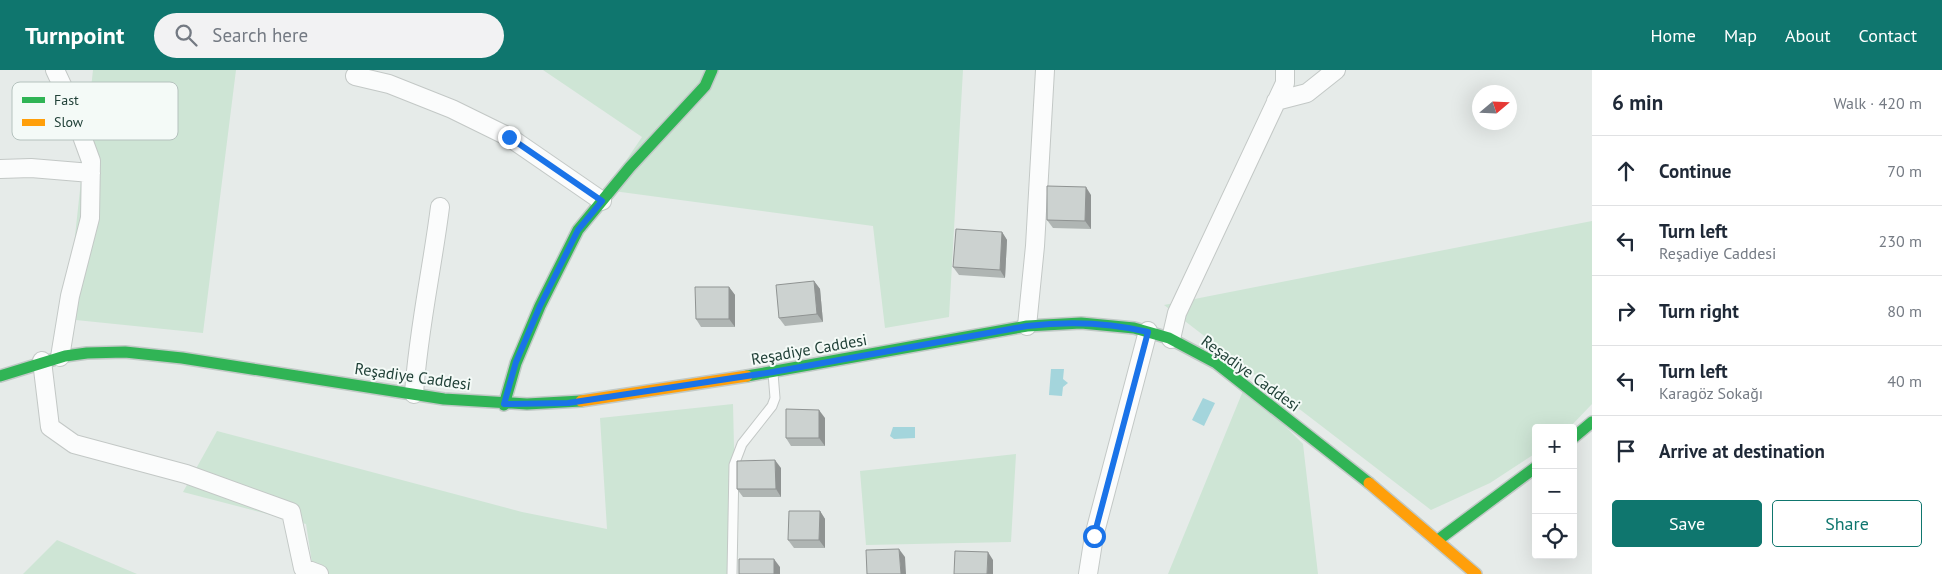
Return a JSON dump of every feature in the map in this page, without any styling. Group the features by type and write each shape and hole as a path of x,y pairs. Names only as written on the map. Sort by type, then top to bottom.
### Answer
{"street":[{"path":"55,70 61,82"},
{"path":"504,404 516,362 540,306 578,230 705,86 712,70"},
{"path":"1027,326 1035,246 1045,70"},
{"path":"1171,338 1176,313 1285,83 1285,70"},
{"path":"1276,101 1307,93 1336,70"},
{"path":"355,76 389,84 452,109 509,137 602,201"},
{"path":"60,357 70,296 90,218 91,161 83,140"},
{"path":"0,169 30,168 91,173"},
{"path":"414,394 416,361 432,277 440,207"},
{"name":"Reşadiye Caddesi","path":"0,376 60,357 87,353 143,352 414,394 504,404 568,403 773,372 1027,326 1062,322 1094,322 1171,338 1214,361 1438,540 1476,574"},
{"path":"1088,574 1094,536 1148,332"},
{"path":"42,362 50,427 74,444 186,474 291,512 303,568 320,574"},
{"path":"1577,435 1592,422"},
{"path":"1438,540 1533,469"}],"lane":[{"path":"732,574 734,465 744,439 772,406 775,398 773,372"}],"green space":[{"path":"93,70 236,70 203,333 66,319 85,140 178,140 178,82 92,82"},
{"path":"543,70 963,70 949,317 885,328 873,226 606,190 642,137"},
{"path":"1592,221 1592,404 1573,424 1532,424 1532,456 1490,483 1431,510 1164,305"},
{"path":"1245,386 1303,444 1318,574 1168,574"},
{"path":"733,404 737,574 326,574 313,569 306,524 183,492 217,431 522,512 607,529 600,418"},
{"path":"1016,454 1011,542 866,545 860,471"},
{"path":"57,540 137,574 23,574"}],"water":[{"path":"1051,369 1064,369 1063,379 1068,383 1063,387 1062,396 1049,395"},
{"path":"1203,398 1215,403 1204,426 1192,420"},
{"path":"893,427 915,427 915,438 894,439 890,436"}],"building":[{"path":"1047,186 1086,187 1085,221 1047,220"},
{"path":"956,229 1002,232 1000,270 953,267"},
{"path":"814,281 817,314 779,318 776,285"},
{"path":"695,287 729,287 729,319 696,319"},
{"path":"786,409 819,410 819,438 786,438"},
{"path":"775,460 776,489 737,489 737,461"},
{"path":"789,511 820,511 819,540 788,540"},
{"path":"899,549 901,574 867,574 866,550"},
{"path":"955,551 988,552 987,574 954,574"},
{"path":"739,559 774,559 774,574 739,574"}],"traffic: fast":[{"path":"504,405 516,363 540,306 578,230 630,167 705,86 712,70"},
{"path":"747,376 1027,326 1081,323 1134,328 1169,338 1216,363 1369,483"},
{"path":"0,376 65,356 87,353 125,352 182,358 444,399 527,404 581,401"},
{"path":"1577,435 1592,422"},
{"path":"1438,540 1533,469"}],"traffic: slow":[{"path":"581,401 747,376"},
{"path":"1369,483 1476,574"}],"route":[{"path":"509,137 602,201 578,230 540,306 516,362 504,404 568,403 773,372 1027,326 1062,322 1094,322 1128,327 1148,332 1094,536"}]}
